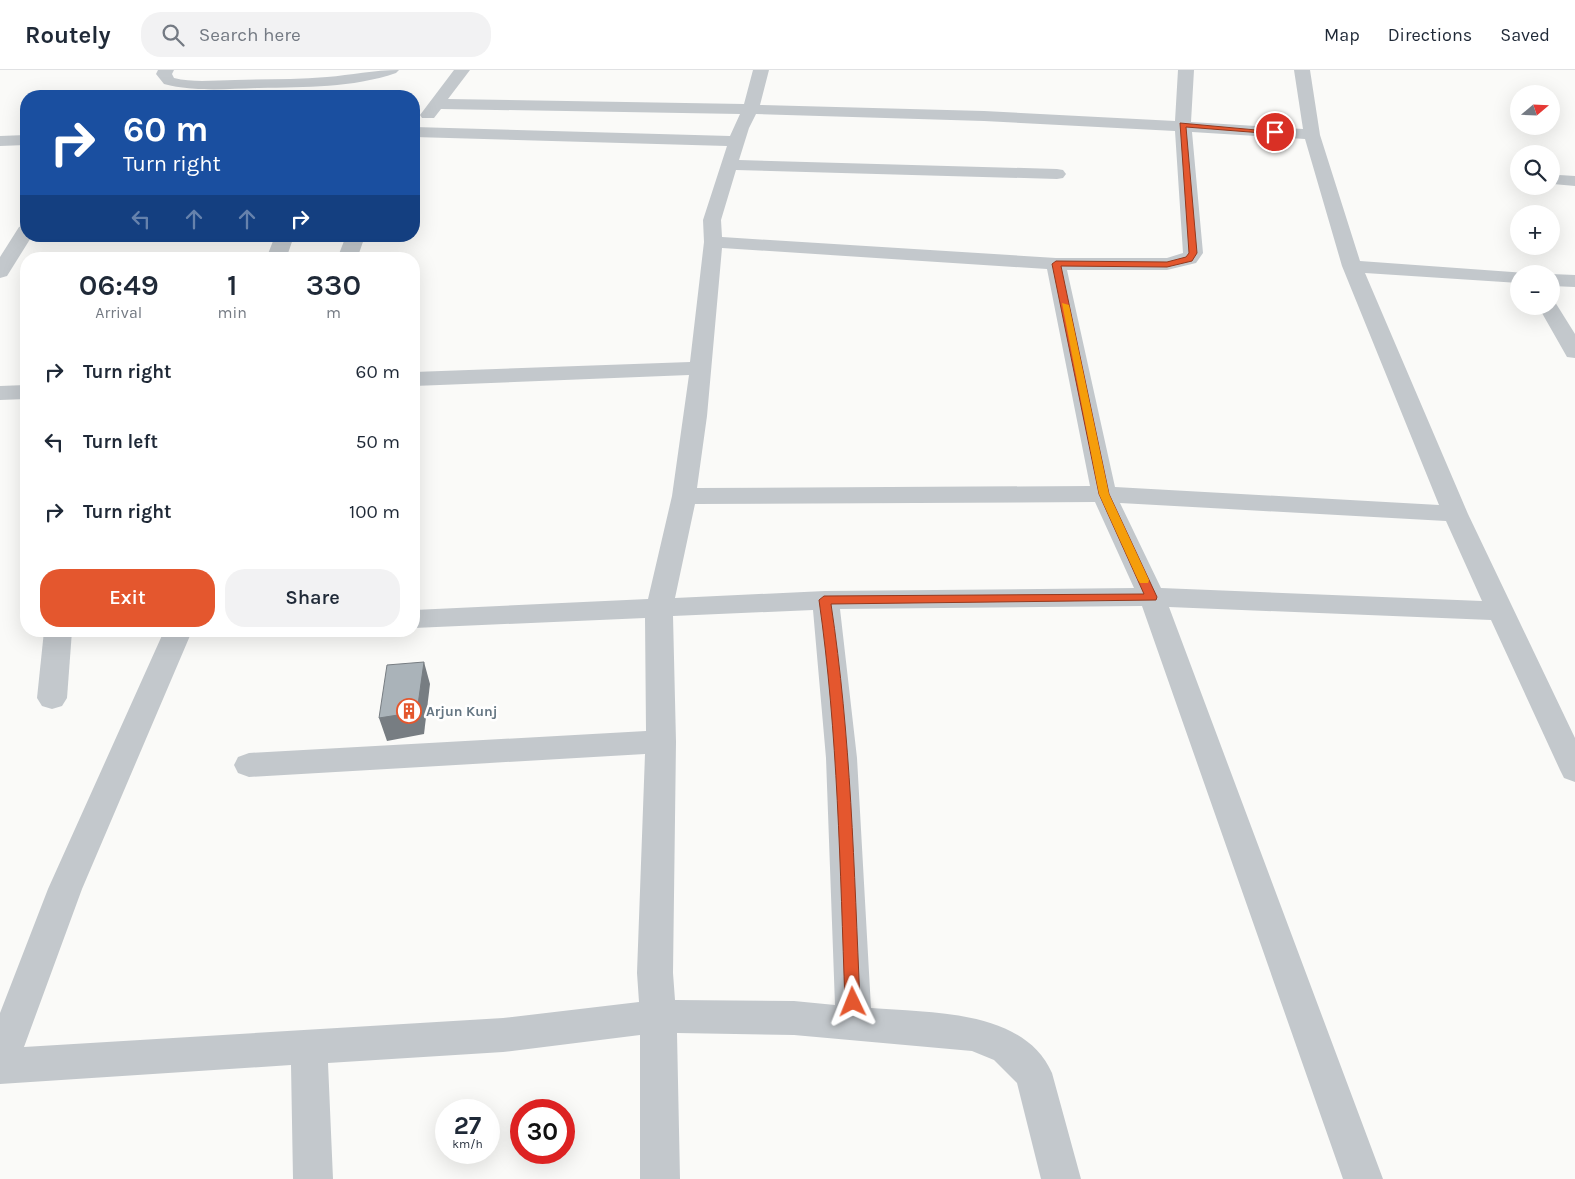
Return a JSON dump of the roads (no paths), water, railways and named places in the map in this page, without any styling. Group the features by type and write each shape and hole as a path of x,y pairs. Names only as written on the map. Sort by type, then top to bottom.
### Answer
{"street":[{"path":"166,70 164,74 169,81 181,84 208,85 325,82 367,78 391,70"},
{"path":"420,125 462,70"},
{"path":"660,1179 658,1016 655,973 661,742 659,609 684,496 696,416 699,368 713,242 712,220 733,153 751,109 762,70"},
{"path":"713,242 1056,264 1167,264 1189,259 1193,253 1183,125 1186,70"},
{"path":"1302,70 1312,135 1352,266 1454,514 1575,770"},
{"path":"436,104 751,109 1183,125 1312,135"},
{"path":"420,132 1056,174"},
{"path":"0,141 20,140"},
{"path":"0,272 20,240"},
{"path":"1056,264 1104,494 1152,597 1363,1179"},
{"path":"1352,266 1510,277"},
{"path":"1560,281 1575,282"},
{"path":"1553,315 1575,352"},
{"path":"420,379 699,368"},
{"path":"0,393 20,392"},
{"path":"684,496 1104,494 1454,514"},
{"path":"420,619 824,600 1152,597 1501,612"},
{"path":"824,600 834,660 843,772 854,1022"},
{"path":"52,698 57,637"},
{"path":"0,1061 65,889 175,637"},
{"path":"249,766 661,742"},
{"path":"0,1066 502,1035 658,1016 794,1018 973,1034 1007,1048 1033,1073 1061,1179"},
{"path":"309,1047 313,1179"}],"place":[{"name":"Arjun Kunj","path":"409,711"}]}
